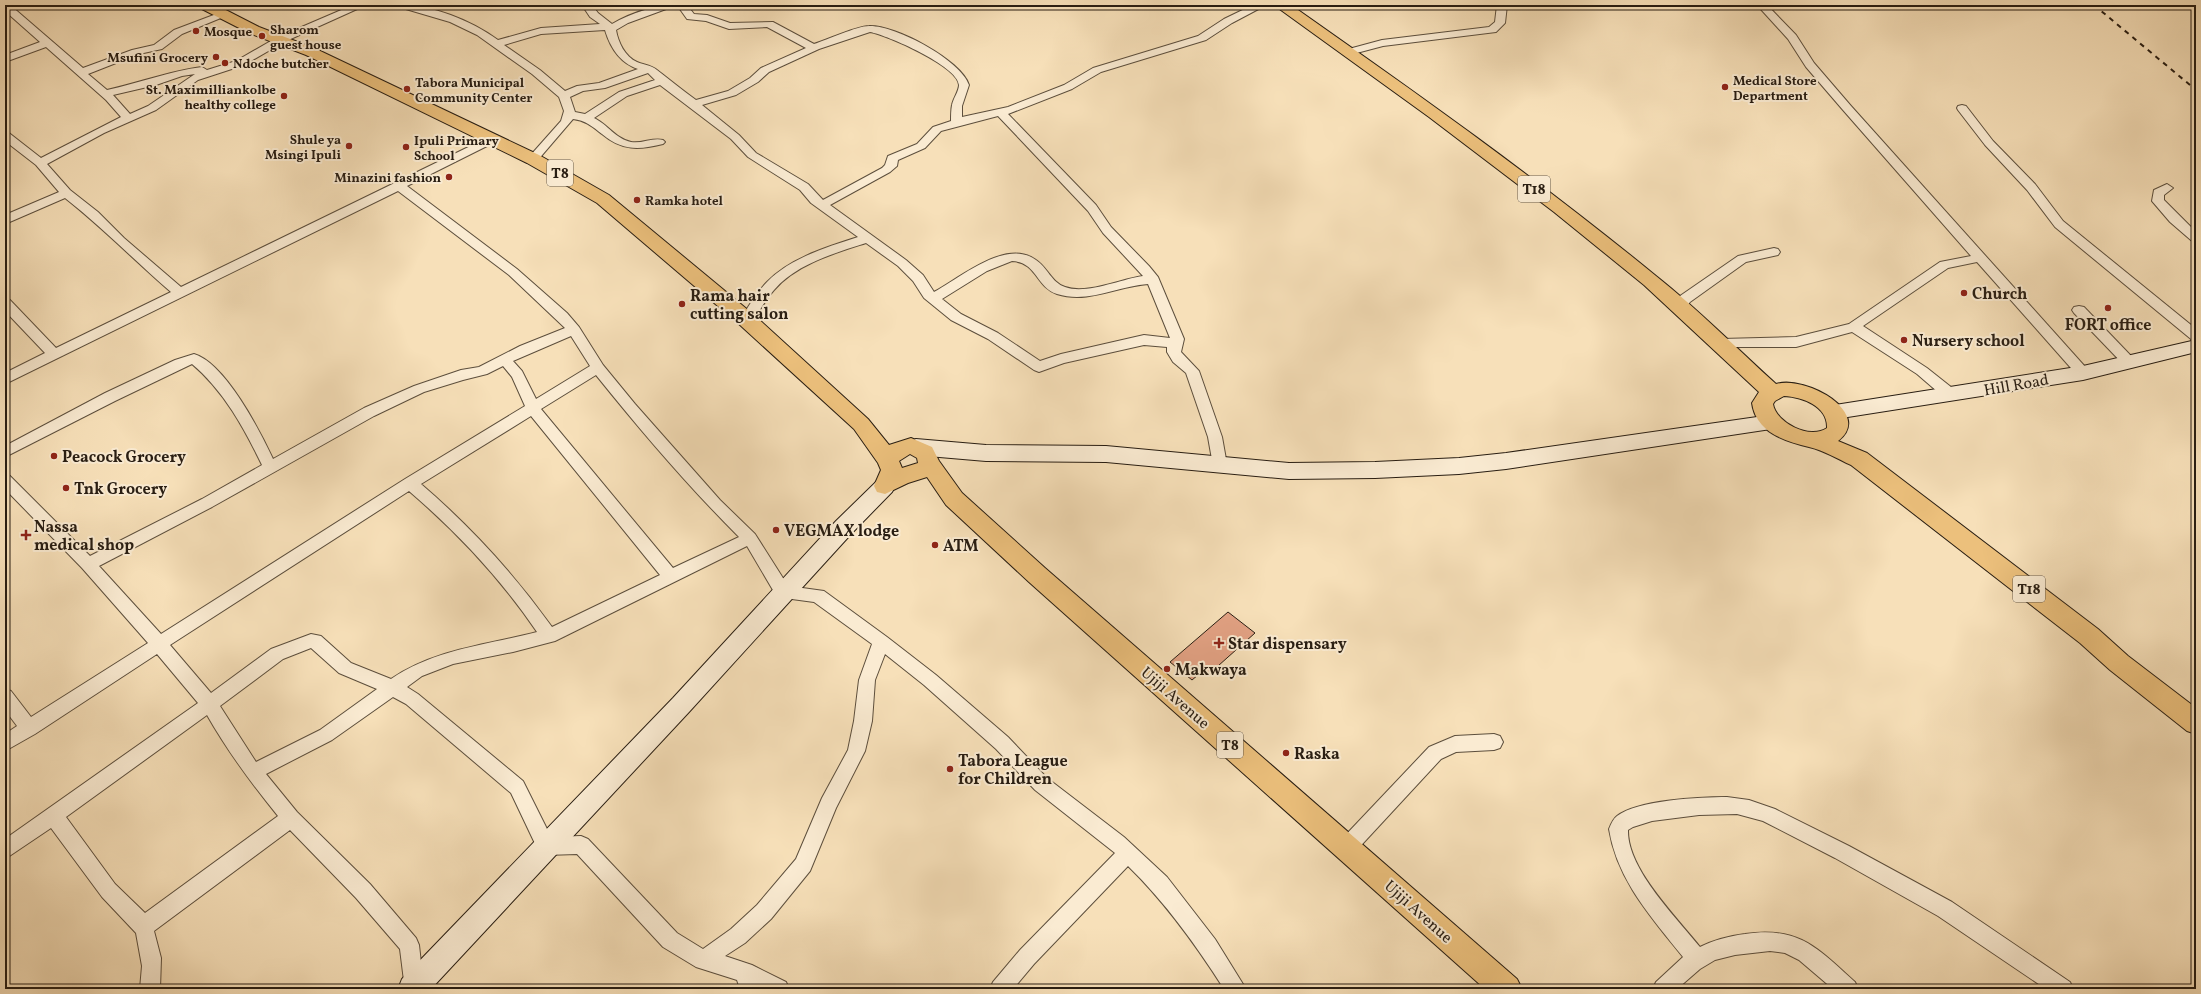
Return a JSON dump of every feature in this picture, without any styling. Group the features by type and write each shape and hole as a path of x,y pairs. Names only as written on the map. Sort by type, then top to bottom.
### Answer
{"highway":[{"name":"T8","path":"205,5 223,15 318,56 533,158 603,199 747,320 861,424 909,454 954,499"},
{"name":"T18","path":"1281,5 1435,114 1554,204 1651,281 1772,392"},
{"path":"1793,389 1806,392 1822,401 1836,420 1833,435 1814,440 1790,435 1771,422 1763,408 1763,402 1772,392 1793,389"},
{"name":"T18","path":"1836,420 1859,460"},
{"name":"T18","path":"1814,440 1859,460 2089,636 2119,663 2196,723"},
{"path":"909,454 925,468 920,472 909,476 903,475 885,486 892,470 909,454"},
{"name":"T8","path":"909,476 954,499"},
{"name":"Ujiji Avenue","path":"954,499 1037,575 1507,989"}],"main road":[{"name":"Hill Road","path":"1836,420 1951,395 2083,373 2196,346"},
{"path":"909,454 1106,454 1289,471 1459,466 1771,422"},
{"path":"415,988 546,846 681,705 783,592 860,510 885,486"}],"street":[{"path":"40,163 76,143 159,104 178,87 194,78 240,63 280,40 361,5"},
{"path":"403,5 454,20 481,33 564,96 570,111 566,122 533,158"},
{"path":"587,5 594,15 610,28 613,41 626,59 634,64 649,69 660,80 694,104 735,137 752,155 802,185 822,205 912,272 933,298 956,317 993,336 1039,367 1061,359 1144,340 1175,343"},
{"path":"496,44 544,30 570,28 588,30 610,28 624,21 672,5"},
{"path":"682,5 691,17 707,18 728,26 772,25 805,45 815,48"},
{"path":"822,205 886,170 890,166 892,158 921,146 937,129 956,123 1001,113 1068,87 1097,70 1202,38 1228,21 1261,5"},
{"path":"1349,52 1382,43 1492,30 1500,23 1502,5"},
{"path":"1762,5 1792,37 1810,65 1979,258 2083,373"},
{"path":"5,6 104,94 128,118"},
{"path":"80,73 136,52 158,47 178,32 223,15"},
{"path":"694,104 732,93 754,80 765,70 815,48 869,29 882,30 908,41 942,60 962,79 964,85 958,106 956,123"},
{"path":"5,59 47,43"},
{"path":"104,94 152,83 180,73 223,69"},
{"path":"564,96 581,88 601,86 649,69"},
{"path":"587,117 603,105 623,94 660,80"},
{"path":"1962,108 1989,142 2030,186 2059,224 2131,281 2196,336"},
{"path":"1001,113 1092,208 1107,230 1145,269 1153,280 1177,339 1173,349 1176,356 1192,371 1215,437 1220,465"},
{"path":"569,115 587,117 613,137 630,146 640,148 659,142"},
{"path":"5,135 40,163 66,193 94,215 120,241 179,292"},
{"path":"5,379 179,292 493,139"},
{"path":"398,185 513,272 562,316 574,330 598,368 630,408 715,504 750,538 783,592 818,596 881,642 930,680 1002,743 1041,784 1106,833 1128,852 1160,884 1208,946 1236,989"},
{"path":"2167,188 2158,193 2158,201 2174,219 2196,238"},
{"path":"5,220 66,193"},
{"path":"747,320 773,284 780,277 800,264 868,238"},
{"path":"1679,307 1685,299 1742,259 1774,252"},
{"path":"933,298 951,289 973,273 999,261 1019,256 1030,259 1052,286 1067,292 1084,293 1133,281 1153,280"},
{"path":"1721,344 1796,342 1853,327 1944,265 1979,258"},
{"path":"5,303 54,354"},
{"path":"2079,310 2129,362"},
{"path":"1853,327 1862,330 1922,371 1951,395"},
{"path":"88,564 195,509 369,412 419,389 461,375 482,371 535,345 574,330"},
{"path":"5,452 117,393 180,363 194,358 217,382 246,419 270,467"},
{"path":"505,360 525,388 533,409 599,492 672,577"},
{"path":"5,743 160,645 410,483 598,368"},
{"path":"5,480 88,564 160,645 210,704 232,742 252,772 291,818 362,891 409,945 415,988"},
{"path":"410,483 451,519 497,567 524,599 549,636"},
{"path":"252,772 326,735 416,671 445,659 549,636 750,538"},
{"path":"5,850 210,704 277,654 311,641 317,642 345,668 394,688 428,711 517,787 546,846 581,845 670,940 703,960 747,981 779,989"},
{"path":"703,960 738,936 764,912 803,865 831,798 856,751 863,721 867,680 881,642"},
{"path":"5,696 29,729"},
{"path":"1347,847 1435,753 1456,744 1494,742"},
{"path":"1697,958 1631,870 1618,838 1618,829 1629,819 1642,815 1678,810 1735,806 1756,810 1901,884 1945,909 2063,989"},
{"path":"54,816 94,874 118,903 139,920 143,927 153,973 150,989"},
{"path":"143,927 291,818"},
{"path":"1000,989 1027,957 1128,852"},
{"path":"1663,989 1697,958 1724,946 1765,941 1781,942 1797,948 1814,960 1848,989"}],"building":[{"name":"Star dispensary","path":"1228,612 1255,633 1209,674 1204,670 1192,680 1170,662"}],"railway":[{"path":"2094,5 2196,90"}],"place":[{"name":"Mosque","path":"196,31"},
{"name":"Sharom guest house","path":"262,36"},
{"name":"Msufini Grocery","path":"216,57"},
{"name":"Ndoche butcher","path":"225,63"},
{"name":"Medical Store Department","path":"1725,87"},
{"name":"Tabora Municipal Community Center","path":"407,89"},
{"name":"St. Maximilliankolbe healthy college","path":"284,96"},
{"name":"Shule ya Msingi Ipuli","path":"349,146"},
{"name":"Ipuli Primary School","path":"406,147"},
{"name":"Minazini fashion","path":"449,177"},
{"name":"Ramka hotel","path":"637,200"},
{"name":"Church","path":"1964,293"},
{"name":"Rama hair cutting salon","path":"682,304"},
{"name":"FORT office","path":"2108,308"},
{"name":"Nursery school","path":"1904,340"},
{"name":"Peacock Grocery","path":"54,456"},
{"name":"Tnk Grocery","path":"66,488"},
{"name":"VEGMAX lodge","path":"776,530"},
{"name":"Nassa medical shop","path":"26,535"},
{"name":"ATM","path":"935,545"},
{"name":"Star dispensary","path":"1219,643"},
{"name":"Makwaya","path":"1167,669"},
{"name":"Raska","path":"1286,753"},
{"name":"Tabora League for Children","path":"950,769"}]}
